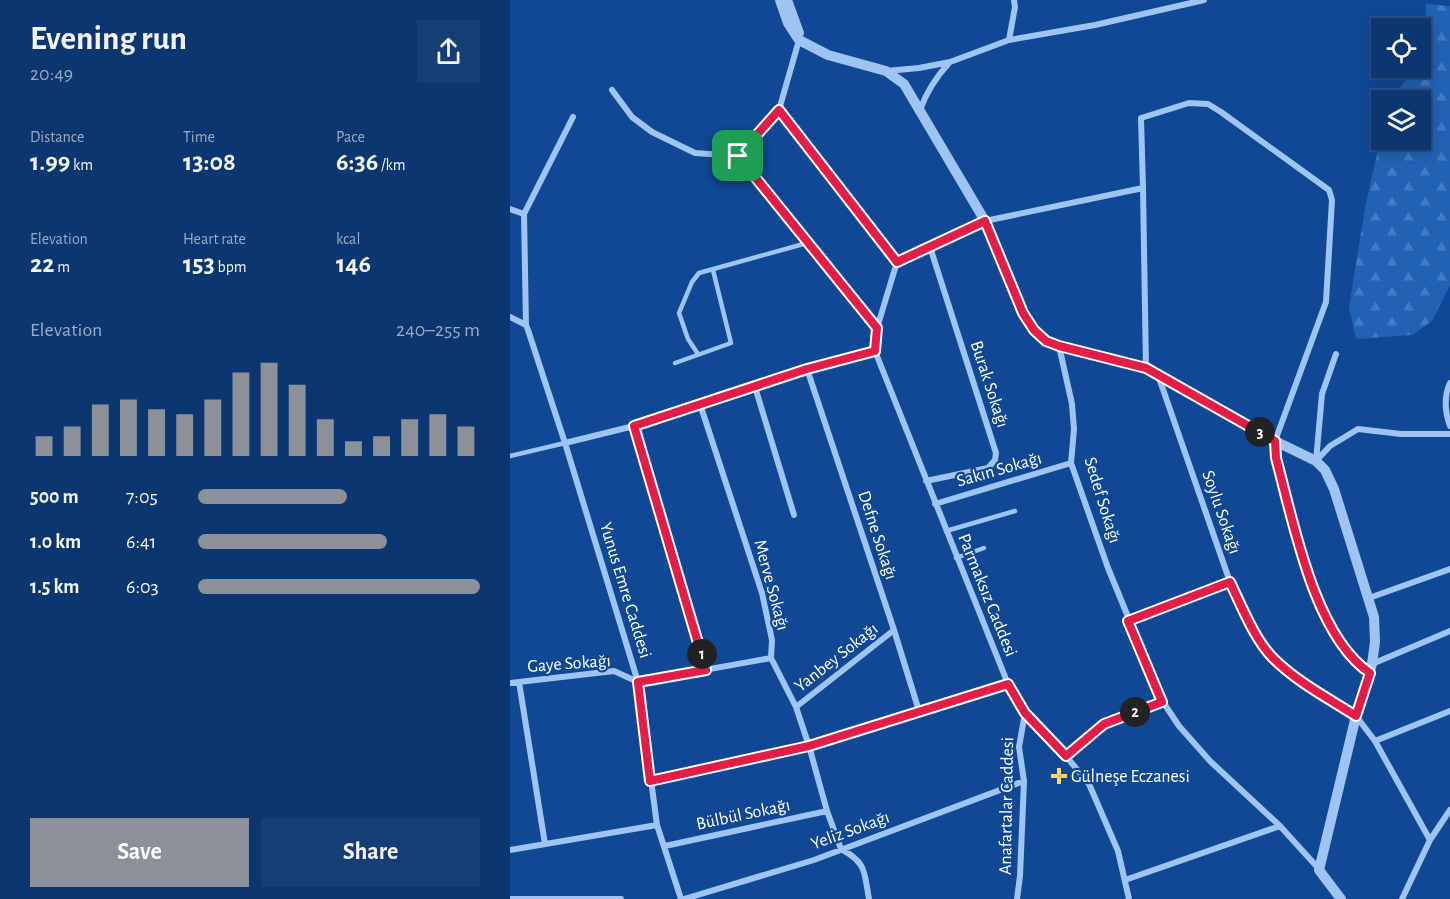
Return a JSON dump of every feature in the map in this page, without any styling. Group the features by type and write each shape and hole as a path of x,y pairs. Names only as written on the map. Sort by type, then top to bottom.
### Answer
{"street":[{"path":"780,0 788,23 799,39 828,55 886,71 904,84 985,221 1023,313 1034,330 1046,341 1146,368 1275,441 1316,461 1324,470 1334,489 1369,598 1374,617 1375,642 1371,668 1356,716 1319,870"},
{"path":"738,156 779,110 799,39 798,29 787,0"},
{"path":"1009,40 1015,7 1014,0"},
{"path":"886,71 950,62 1009,40 1095,25 1204,0"},
{"path":"920,111 926,93 950,62"},
{"path":"612,90 632,117 652,132 695,153 738,156 877,328"},
{"path":"1146,368 1141,118 1189,103 1208,104 1329,190 1332,200 1326,302 1275,441"},
{"path":"779,110 897,262"},
{"path":"510,209 524,214 573,117"},
{"path":"565,443 634,426 807,369 875,351 877,328 897,262 985,221 1143,188"},
{"name":"Yunus Emre Caddesi","path":"524,214 527,327 638,682 657,825 683,899"},
{"name":"Burak Sokağı","path":"926,482 988,468 995,460 996,453 930,247"},
{"path":"510,317 527,327"},
{"name":"Sedef Sokağı","path":"1059,346 1074,429 1071,463 1128,621 1162,702 1179,726 1210,761 1280,826 1341,899"},
{"name":"Parmaksız Caddesi","path":"875,351 1008,684 1025,713 1089,784 1119,851 1129,899"},
{"path":"1316,461 1322,394 1336,354"},
{"name":"Defne Sokağı","path":"807,369 919,711"},
{"name":"Soylu Sokağı","path":"1157,374 1230,582 1247,619 1272,657 1304,684 1356,716"},
{"path":"1450,382 1447,389 1446,414 1450,426"},
{"path":"755,387 794,514"},
{"name":"Merve Sokağı","path":"700,404 762,593 772,640 771,658 796,707 827,811 841,849 857,857 863,869 869,899"},
{"path":"634,426 706,670"},
{"path":"1316,461 1330,446 1358,429 1401,434 1450,434"},
{"name":"Sakın Sokağı","path":"935,504 1071,463"},
{"path":"1369,598 1450,569"},
{"path":"1128,621 1230,582"},
{"name":"Yanbey Sokağı","path":"796,707 894,630"},
{"path":"1371,668 1450,631"},
{"path":"638,682 771,658"},
{"name":"Gaye Sokağı","path":"510,683 614,671 638,682"},
{"path":"519,682 545,844"},
{"path":"650,781 809,746 1008,684"},
{"path":"1066,756 1104,724 1162,702"},
{"path":"1375,741 1450,711"},
{"name":"Anafartalar Caddesi","path":"1017,899 1024,781 1019,747 1025,713"},
{"path":"1356,716 1375,741 1430,840"},
{"name":"Yeliz Sokağı","path":"683,899 814,860 1024,781"},
{"path":"1402,899 1430,840 1450,810"},
{"name":"Bülbül Sokağı","path":"665,846 827,811"},
{"path":"510,850 657,825"},
{"path":"1125,880 1280,826"},
{"path":"510,899 621,899"}],"lane":[{"path":"698,354 688,339 679,313 692,282 699,273 807,243"},
{"path":"675,363 731,343 713,270"},
{"path":"1275,441 1279,469 1309,578 1319,604 1357,664 1371,668"},
{"path":"510,456 565,443"},
{"path":"946,531 1015,511"},
{"path":"956,558 984,548"}],"green space":[{"path":"1426,4 1450,6 1450,285 1432,321 1412,335 1356,339 1349,307 1365,208 1378,150 1431,150 1431,90 1398,90 1408,78 1431,78 1431,18 1425,18"}],"place":[{"name":"Gülneşe Eczanesi","path":"1059,776"}],"route":[{"path":"779,110 897,262 985,221 1023,313 1034,330 1046,341 1146,368 1275,441 1276,458 1309,578 1323,613 1357,664 1370,673 1356,716 1304,684 1272,657 1247,619 1230,582 1128,621 1162,702 1104,724 1066,756 1025,713 1008,684 809,746 650,781 638,682 706,670 634,426 807,369 875,351 877,328 738,156 779,110"}]}
